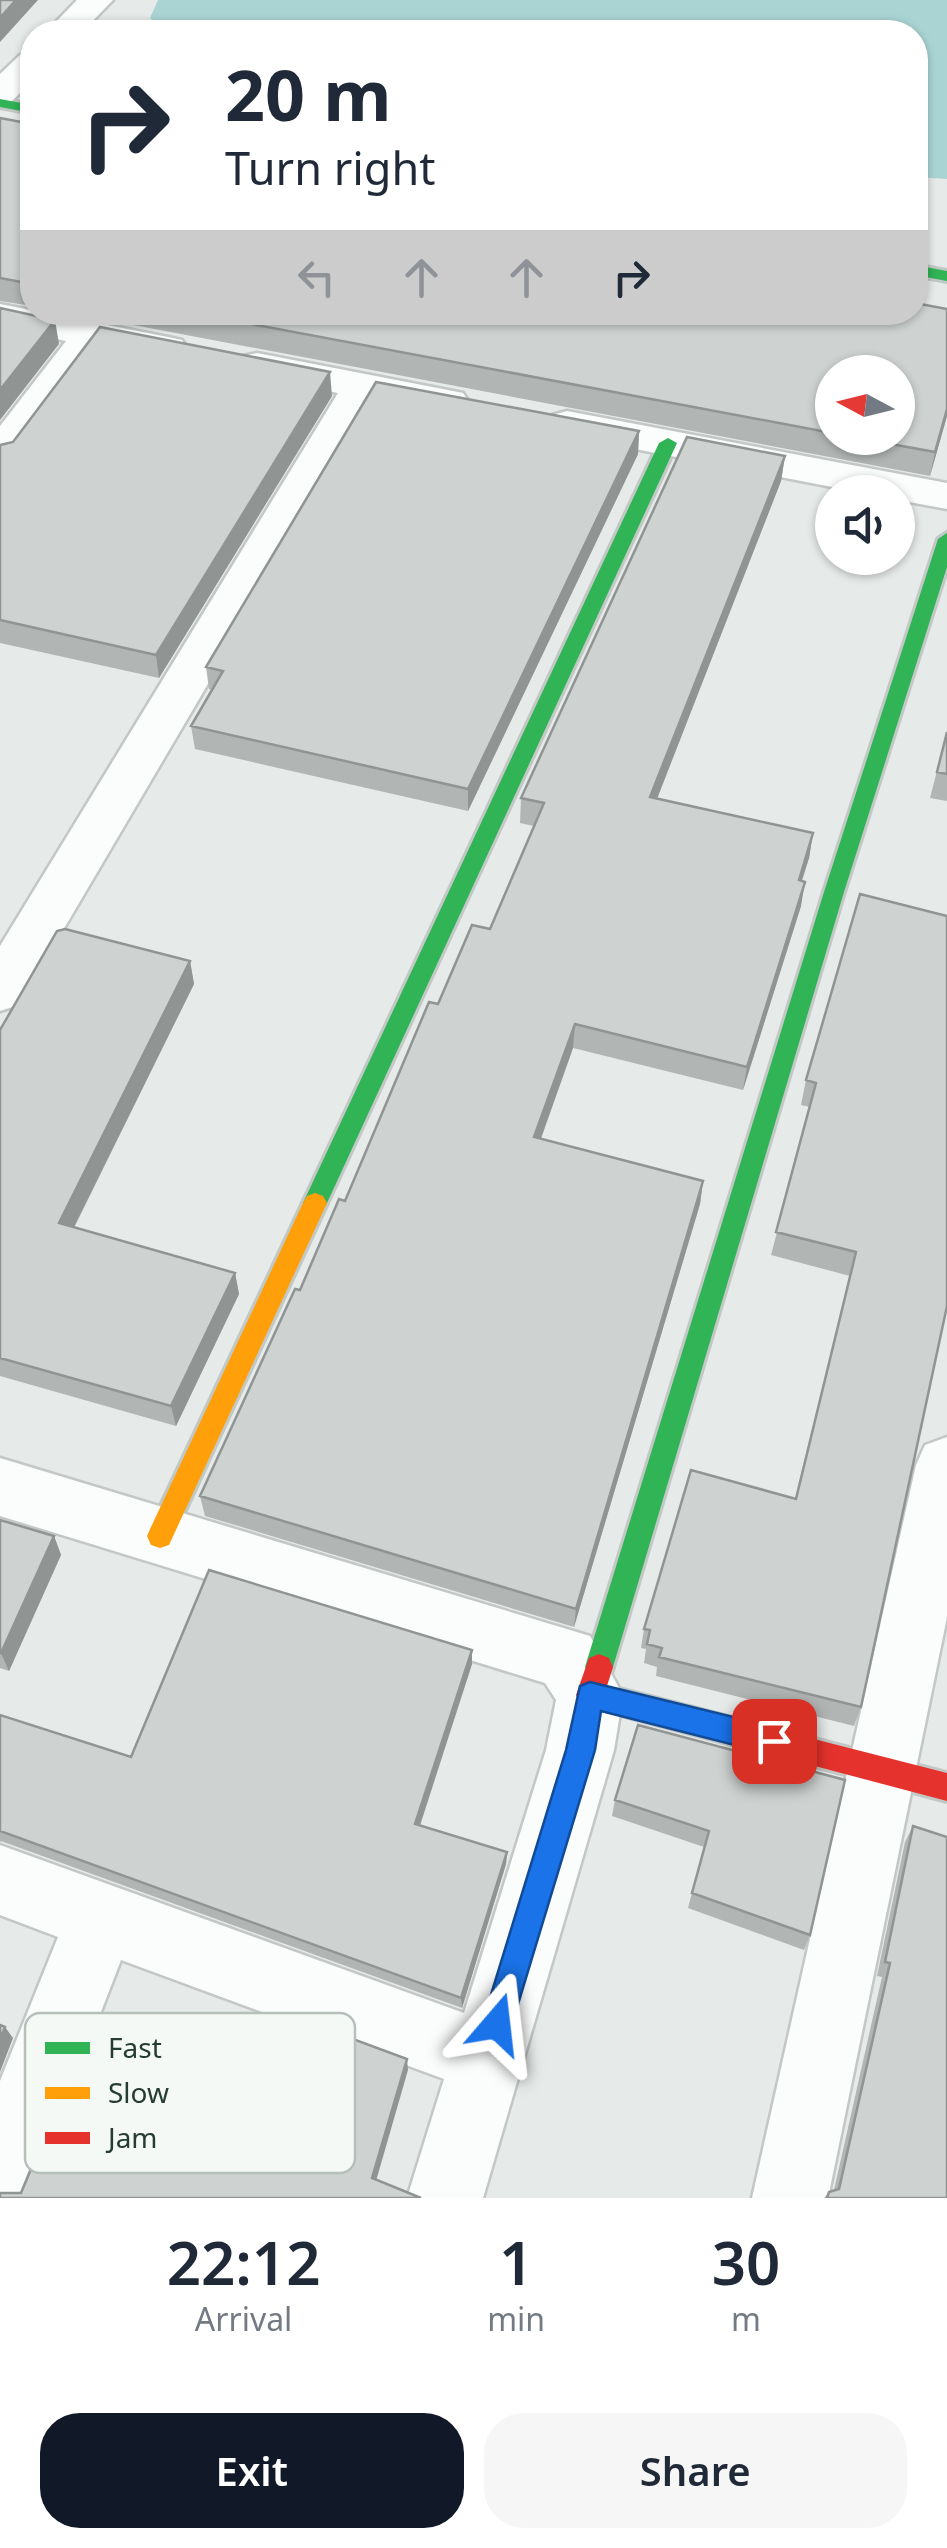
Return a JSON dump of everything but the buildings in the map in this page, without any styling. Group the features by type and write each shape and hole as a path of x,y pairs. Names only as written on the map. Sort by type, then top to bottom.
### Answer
{"street":[{"path":"75,20 96,0"},
{"path":"0,94 20,74"},
{"path":"46,325 477,407"},
{"path":"0,455 92,334"},
{"path":"0,991 363,385"},
{"path":"535,418 947,496"},
{"path":"160,1536 668,443"},
{"path":"445,2198 580,1750 590,1695 853,897 947,539"},
{"path":"790,2198 916,1778 947,1465"},
{"path":"0,1487 567,1658 590,1695 916,1778"},
{"path":"0,1880 486,2058"},
{"path":"64,2013 102,1916"},
{"path":"0,2176 25,2112"}],"water":[{"path":"158,0 947,0 947,179 928,178 928,20 150,18"}],"traffic: fast":[{"path":"0,103 20,107"},
{"path":"928,272 947,276"},
{"path":"315,1203 668,443"},
{"path":"599,1667 834,892 947,539"}],"traffic: slow":[{"path":"160,1536 315,1203"}],"traffic: jam":[{"path":"599,1667 590,1695 947,1787"}],"route":[{"path":"497,2024 580,1750 590,1695 774,1741"}]}
